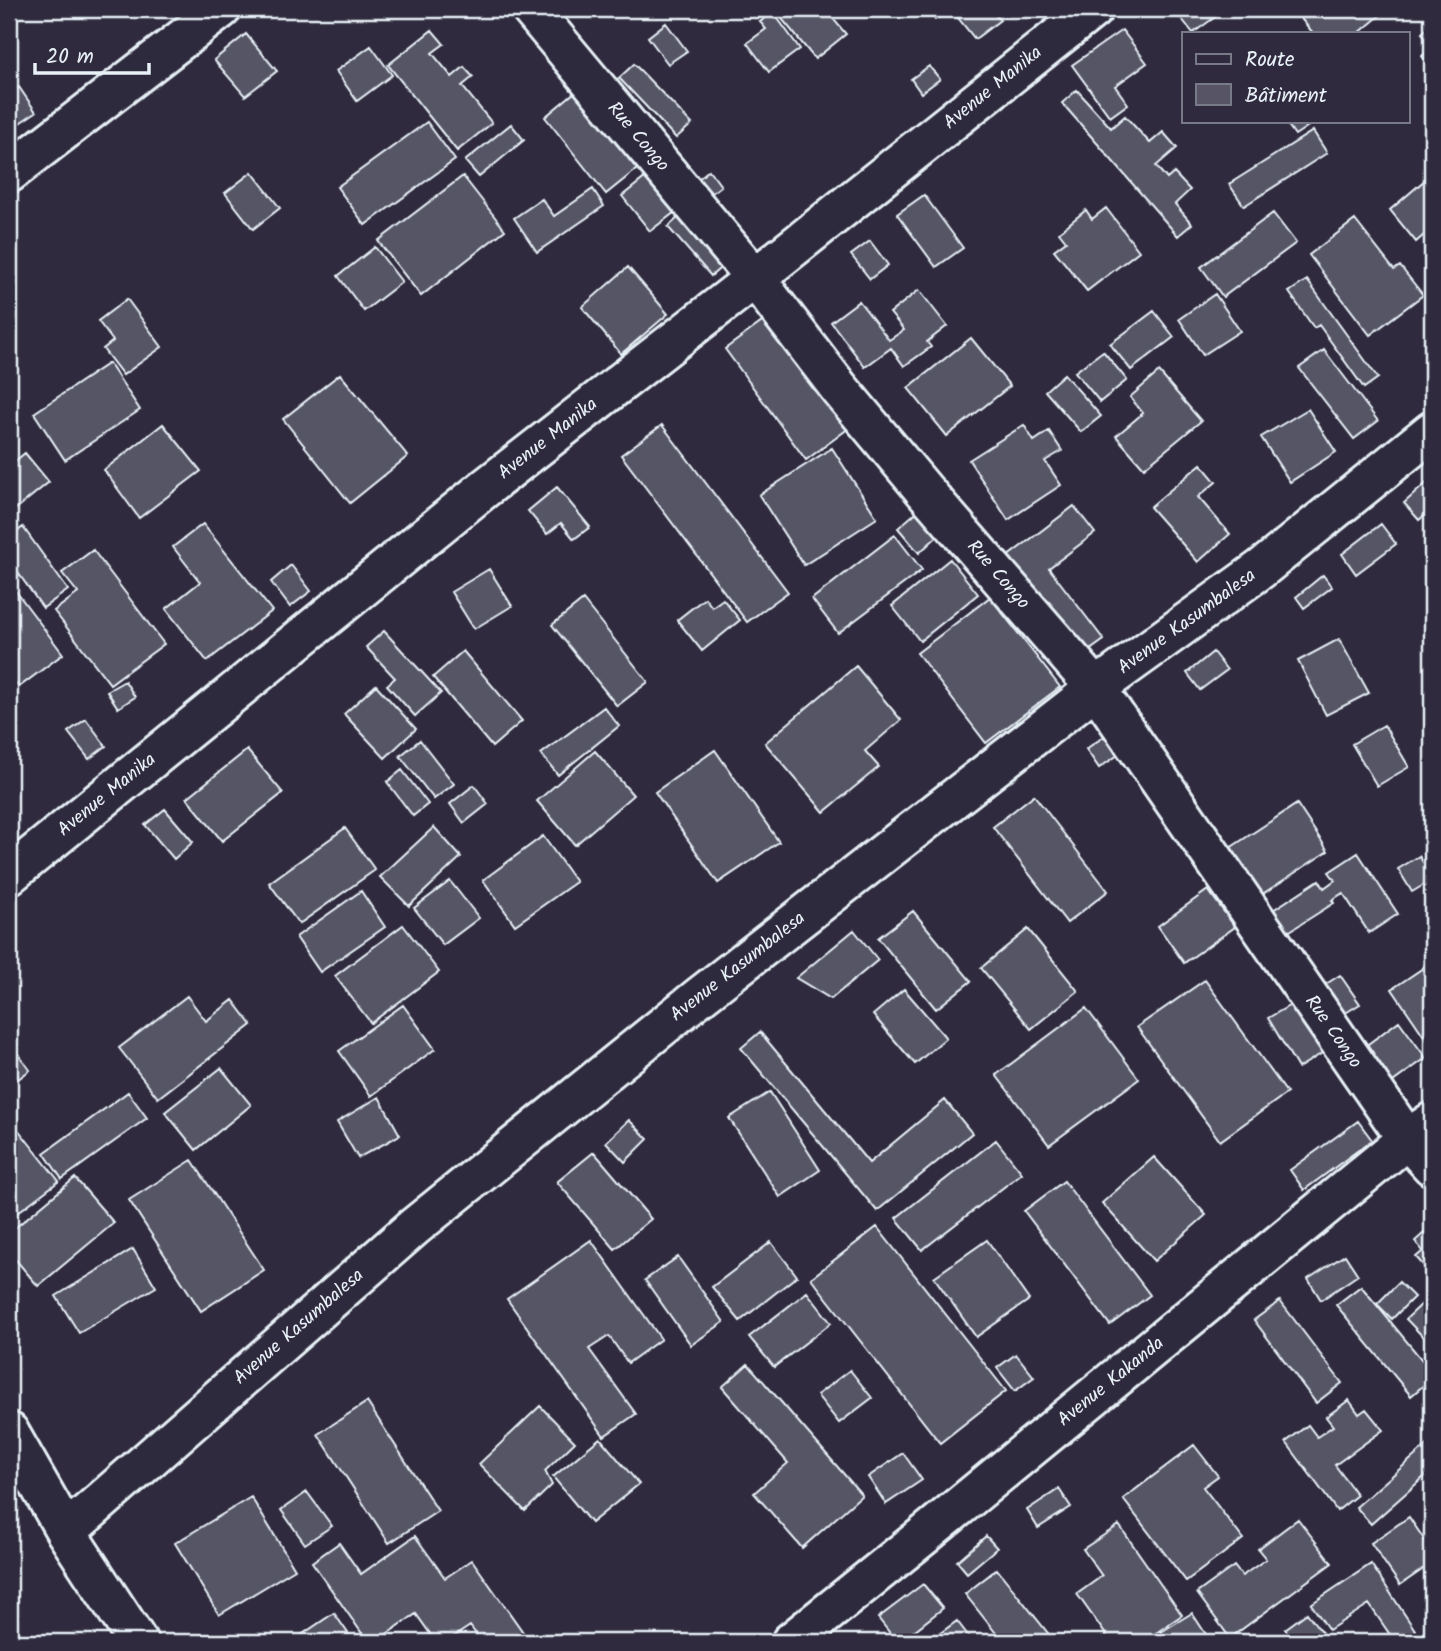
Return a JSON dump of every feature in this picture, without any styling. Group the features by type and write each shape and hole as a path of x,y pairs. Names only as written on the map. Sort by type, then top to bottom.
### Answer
{"street":[{"path":"9,173 221,9"},
{"name":"Rue Congo","path":"531,9 755,278 839,388 1096,688 1424,1142"},
{"name":"Avenue Manika","path":"9,875 484,489 1093,9"},
{"name":"Avenue Kasumbalesa","path":"66,1532 414,1227 688,1005 1096,688 1261,569 1432,431"},
{"name":"Avenue Kakanda","path":"791,1642 1424,1142"},
{"path":"9,1432 66,1532 138,1642"}],"building":[{"path":"774,9 825,9 846,34 815,59"},
{"path":"926,9 951,9 935,20"},
{"path":"951,9 991,9 1000,20 975,39"},
{"path":"1174,9 1225,10 1194,32"},
{"path":"1305,9 1379,9 1383,13 1360,32 1312,32 1298,15"},
{"path":"773,12 800,49 769,72 747,43 766,29 760,22"},
{"path":"666,23 687,51 668,64 648,37"},
{"path":"1432,24 1432,44 1422,33"},
{"path":"432,30 444,44 432,53 452,77 464,67 473,77 462,86 492,123 457,151 388,65"},
{"path":"1122,30 1147,63 1115,86 1128,104 1110,117 1072,65"},
{"path":"246,34 277,71 245,96 214,60"},
{"path":"371,46 392,75 357,101 336,71"},
{"path":"1432,47 1432,68 1422,56"},
{"path":"634,64 692,124 676,138 619,78"},
{"path":"929,66 940,79 921,93 911,79"},
{"path":"19,87 36,112 9,130 9,93"},
{"path":"1077,90 1111,128 1125,116 1150,143 1163,132 1177,148 1156,166 1167,179 1174,173 1190,190 1175,204 1192,224 1178,236 1062,103"},
{"path":"575,92 637,169 606,194 545,117"},
{"path":"427,122 455,160 365,225 337,187"},
{"path":"1286,122 1312,122 1313,123 1295,135"},
{"path":"511,124 524,140 479,177 465,161"},
{"path":"1313,131 1327,153 1244,206 1229,184"},
{"path":"709,170 721,186 708,196 696,181"},
{"path":"252,172 280,208 253,229 225,193"},
{"path":"651,173 679,209 650,231 622,196"},
{"path":"1432,174 1432,228 1416,242 1390,210"},
{"path":"463,176 505,230 421,296 378,241"},
{"path":"593,189 604,206 537,252 514,218 542,199 554,216"},
{"path":"924,195 963,248 936,267 897,214"},
{"path":"1106,208 1139,251 1087,291 1054,250 1066,241 1059,232 1086,210 1092,219"},
{"path":"1273,213 1296,243 1223,297 1201,267"},
{"path":"682,214 725,264 711,276 668,227"},
{"path":"1355,220 1394,270 1400,266 1423,295 1370,335 1309,255"},
{"path":"870,241 888,265 870,279 851,255"},
{"path":"375,247 402,282 364,311 338,276"},
{"path":"628,267 668,314 621,354 582,307"},
{"path":"1307,280 1378,378 1364,388 1319,325 1314,328 1289,292"},
{"path":"919,290 947,326 927,342 931,347 904,366 891,348 865,367 831,322 859,301 889,340 904,330 890,313"},
{"path":"1215,294 1240,331 1203,355 1179,319"},
{"path":"127,299 162,347 123,375 103,349 113,341 98,321"},
{"path":"1154,311 1174,337 1131,370 1110,344"},
{"path":"769,317 849,428 806,460 725,349"},
{"path":"971,338 1010,386 947,436 908,388"},
{"path":"1324,350 1378,421 1354,439 1299,368"},
{"path":"1103,351 1127,380 1100,402 1075,372"},
{"path":"109,363 140,410 65,460 34,413"},
{"path":"1159,372 1201,421 1144,468 1116,436 1143,413 1130,397"},
{"path":"340,374 408,456 350,503 283,419"},
{"path":"1064,374 1101,416 1081,432 1045,391"},
{"path":"1308,409 1336,452 1290,482 1261,437"},
{"path":"163,424 201,471 139,518 104,470"},
{"path":"662,425 788,592 747,622 621,455"},
{"path":"1024,425 1034,441 1049,431 1062,451 1045,461 1061,485 1008,520 969,460"},
{"path":"832,448 877,518 804,565 759,495"},
{"path":"25,453 49,482 11,513 9,466"},
{"path":"1201,464 1216,482 1198,497 1230,534 1198,562 1150,507"},
{"path":"1432,478 1432,509 1419,520 1404,503"},
{"path":"557,487 590,527 574,539 561,523 547,534 528,511"},
{"path":"1074,506 1095,533 1049,568 1104,640 1075,661 999,563"},
{"path":"920,509 941,533 919,553 898,528"},
{"path":"203,524 272,611 207,661 166,609 200,582 173,547"},
{"path":"1381,524 1396,544 1356,574 1342,554"},
{"path":"23,527 68,590 43,608 9,560 9,538"},
{"path":"895,535 922,570 838,633 812,599"},
{"path":"93,550 164,644 110,684 54,611 78,593 62,573"},
{"path":"950,559 978,594 920,641 892,606"},
{"path":"291,565 311,591 290,607 271,582"},
{"path":"489,569 512,606 474,629 451,592"},
{"path":"1323,575 1332,587 1304,608 1296,597"},
{"path":"9,582 63,654 19,687 9,674"},
{"path":"990,597 1060,687 986,743 917,653"},
{"path":"705,598 712,607 723,599 740,620 702,651 677,620"},
{"path":"583,600 648,682 617,706 552,625"},
{"path":"384,631 441,693 415,716 387,685 395,678 366,647"},
{"path":"1339,639 1369,693 1326,715 1298,661"},
{"path":"463,651 522,721 492,747 433,677"},
{"path":"1213,652 1227,670 1200,690 1187,673"},
{"path":"856,666 901,720 865,751 879,767 824,812 765,743"},
{"path":"125,681 135,697 118,708 107,691"},
{"path":"376,685 416,729 385,758 344,714"},
{"path":"604,707 619,726 558,775 541,754"},
{"path":"86,719 106,746 89,759 68,732"},
{"path":"1384,725 1409,767 1377,786 1352,744"},
{"path":"1105,736 1118,755 1099,768 1086,749"},
{"path":"420,740 454,784 434,799 400,756"},
{"path":"247,750 283,793 222,841 187,798"},
{"path":"715,750 779,842 718,883 655,792"},
{"path":"595,751 633,795 575,845 537,801"},
{"path":"402,770 428,804 413,816 387,782"},
{"path":"474,785 488,804 464,823 450,804"},
{"path":"1034,795 1108,891 1067,923 993,827"},
{"path":"1297,804 1328,851 1261,895 1230,848"},
{"path":"165,809 193,842 174,859 145,825"},
{"path":"434,827 461,857 409,906 380,877"},
{"path":"345,828 375,870 299,924 269,883"},
{"path":"543,836 576,882 515,925 483,880"},
{"path":"1358,853 1398,914 1369,933 1343,893 1332,900 1334,903 1282,936 1267,914 1319,880 1324,888 1335,880 1329,872"},
{"path":"1419,856 1432,880 1412,892 1398,869"},
{"path":"450,881 479,918 443,945 414,908"},
{"path":"1208,890 1235,927 1184,963 1158,926"},
{"path":"361,891 385,927 320,972 296,937"},
{"path":"913,911 971,981 936,1009 878,938"},
{"path":"403,925 439,972 371,1023 335,976"},
{"path":"1028,929 1078,991 1031,1029 981,968"},
{"path":"854,930 878,960 831,999 796,978"},
{"path":"1432,962 1432,1040 1428,1042 1392,989"},
{"path":"1340,975 1360,1004 1339,1017 1320,988"},
{"path":"1205,980 1287,1093 1220,1141 1137,1027"},
{"path":"904,989 946,1038 915,1064 873,1015"},
{"path":"187,996 206,1021 233,1000 252,1025 158,1098 119,1048"},
{"path":"1294,1003 1324,1052 1298,1068 1268,1018"},
{"path":"403,1005 435,1049 371,1096 339,1051"},
{"path":"1086,1008 1139,1079 1049,1145 996,1075"},
{"path":"1399,1021 1426,1058 1390,1084 1364,1047"},
{"path":"760,1032 869,1163 945,1100 972,1133 877,1211 741,1048"},
{"path":"9,1042 30,1070 9,1086"},
{"path":"221,1068 251,1105 196,1150 165,1112"},
{"path":"128,1092 147,1118 62,1179 44,1153"},
{"path":"770,1092 820,1170 780,1197 729,1118"},
{"path":"379,1097 400,1135 358,1158 337,1122"},
{"path":"9,1118 59,1181 9,1219"},
{"path":"629,1120 648,1139 625,1162 606,1142"},
{"path":"1358,1121 1372,1140 1304,1190 1290,1170"},
{"path":"996,1140 1022,1173 922,1250 896,1218"},
{"path":"594,1152 651,1219 615,1249 557,1182"},
{"path":"1154,1157 1206,1215 1154,1261 1102,1203"},
{"path":"192,1160 264,1270 201,1311 129,1200"},
{"path":"75,1178 114,1223 38,1286 9,1252 9,1233"},
{"path":"1064,1181 1150,1295 1110,1325 1024,1211"},
{"path":"1432,1226 1432,1275 1416,1257 1423,1251 1415,1241"},
{"path":"877,1227 1006,1391 940,1443 811,1278"},
{"path":"591,1240 661,1339 628,1363 609,1336 589,1349 636,1414 604,1436 507,1299"},
{"path":"987,1240 1029,1300 976,1337 934,1277"},
{"path":"771,1242 797,1276 740,1321 712,1287"},
{"path":"133,1249 156,1287 79,1333 56,1296"},
{"path":"1345,1255 1358,1275 1321,1300 1308,1279"},
{"path":"678,1257 724,1322 691,1345 645,1280"},
{"path":"1399,1282 1414,1297 1392,1319 1377,1304"},
{"path":"1361,1286 1432,1372 1432,1378 1411,1396 1336,1305"},
{"path":"807,1292 831,1323 774,1367 749,1337"},
{"path":"1280,1301 1342,1383 1316,1403 1254,1320"},
{"path":"1424,1302 1432,1312 1431,1345 1406,1319"},
{"path":"1016,1354 1034,1377 1015,1391 997,1368"},
{"path":"748,1364 862,1495 802,1548 754,1493 788,1463 722,1387"},
{"path":"850,1370 872,1398 839,1423 817,1395"},
{"path":"1349,1400 1359,1414 1366,1409 1383,1430 1335,1465 1357,1495 1337,1511 1286,1442 1308,1425 1317,1437 1333,1426 1326,1417"},
{"path":"367,1402 438,1511 389,1543 318,1434"},
{"path":"540,1406 575,1442 545,1471 552,1485 525,1511 479,1464"},
{"path":"600,1438 639,1484 591,1523 553,1477"},
{"path":"1432,1441 1432,1470 1371,1524 1356,1507"},
{"path":"1194,1445 1218,1476 1203,1487 1243,1539 1186,1581 1123,1499"},
{"path":"903,1453 922,1480 886,1504 868,1477"},
{"path":"1059,1489 1071,1507 1038,1528 1027,1510"},
{"path":"307,1492 332,1526 305,1544 281,1510"},
{"path":"251,1497 295,1569 219,1615 175,1543"},
{"path":"1409,1517 1432,1551 1432,1563 1400,1585 1371,1543"},
{"path":"1298,1519 1332,1563 1230,1638 1197,1593 1234,1566 1242,1576 1266,1559 1258,1549"},
{"path":"1119,1525 1182,1615 1143,1642 1111,1642 1077,1594 1102,1576 1083,1549"},
{"path":"415,1536 445,1578 472,1560 530,1642 482,1642 470,1626 446,1642 436,1642 416,1614 375,1642 368,1642 312,1562 339,1543 361,1574"},
{"path":"986,1536 997,1548 967,1573 957,1561"},
{"path":"1371,1564 1423,1642 1395,1642 1369,1604 1329,1630 1311,1604"},
{"path":"997,1569 1055,1642 1003,1642 965,1594"},
{"path":"923,1584 943,1608 897,1642 878,1618"},
{"path":"334,1613 354,1642 291,1642"},
{"path":"1192,1613 1211,1642 1168,1642 1161,1632"},
{"path":"1307,1613 1329,1642 1295,1642 1285,1629"},
{"path":"957,1621 973,1642 928,1642"}]}
